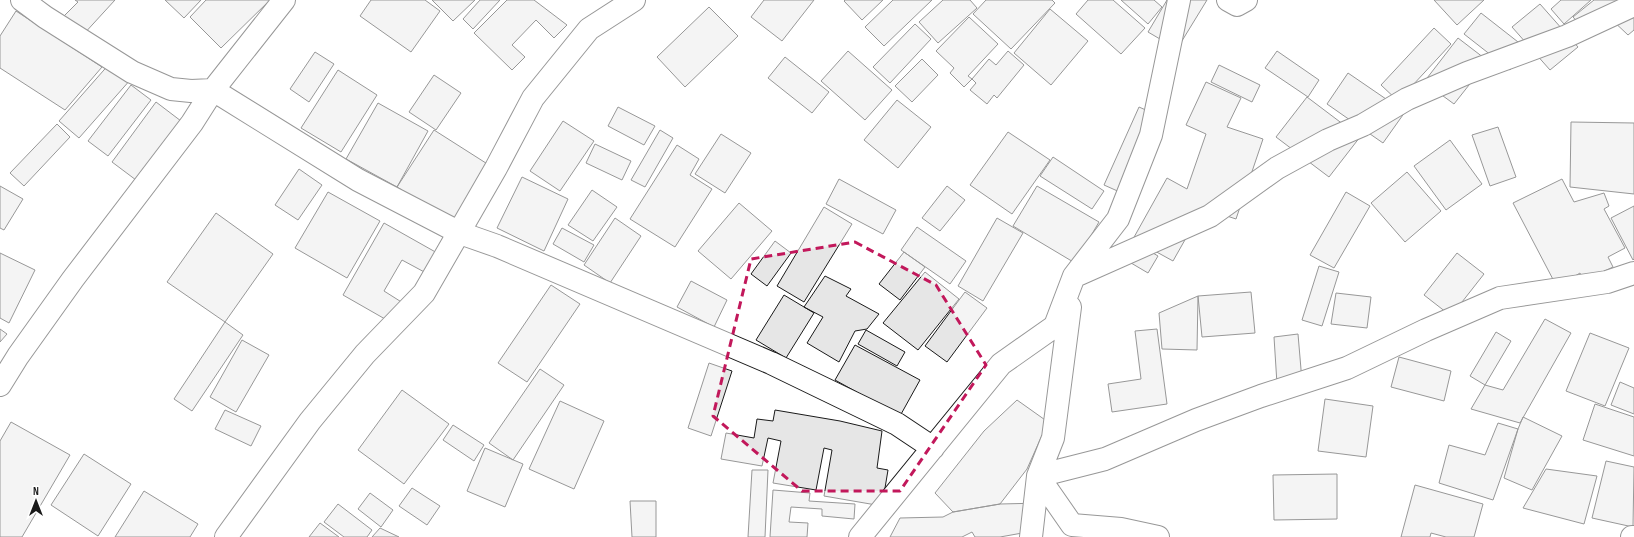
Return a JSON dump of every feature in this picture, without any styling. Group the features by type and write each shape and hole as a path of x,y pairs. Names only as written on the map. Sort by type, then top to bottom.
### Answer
{"street":[{"path":"22,0 45,17 132,72 171,89 191,91 213,90 358,180 460,233 497,246 771,363 897,424 933,448"},
{"path":"0,385 18,356 73,279 192,123 213,90 284,0"},
{"path":"226,537 310,421 365,354 424,293 460,233 533,98 589,29 634,0"},
{"path":"860,537 1001,364 1055,326 1074,276 1118,219 1151,136 1180,0"},
{"path":"1228,0 1237,5 1246,0"},
{"path":"1074,276 1210,216 1277,168 1328,140 1364,125 1408,99 1467,73 1567,36 1634,5"},
{"path":"1038,476 1105,459 1196,420 1261,396 1347,368 1426,330 1500,298 1607,282 1634,273"},
{"path":"1031,537 1038,476 1053,438 1074,276"},
{"path":"1038,476 1072,525 1121,529 1158,537"}],"highlighted area":[{"path":"855,242 936,285 986,365 900,491 802,491 713,416 751,259"}],"building":[{"path":"75,0 115,0 82,36 62,18 78,2"},
{"path":"165,0 201,0 184,18"},
{"path":"206,0 270,0 221,48 190,17"},
{"path":"371,0 425,0 440,11 411,52 360,16"},
{"path":"432,0 475,0 453,21"},
{"path":"480,0 500,0 473,29 463,19"},
{"path":"507,0 534,0 567,25 554,38 536,20 512,45 525,57 512,70 474,33"},
{"path":"764,0 814,0 782,41 751,17"},
{"path":"883,0 862,20 844,1"},
{"path":"893,0 932,0 884,46 865,27"},
{"path":"943,0 970,0 977,8 938,43 919,22"},
{"path":"986,0 1052,0 1055,3 1011,49 973,14"},
{"path":"1088,0 1113,0 1145,28 1121,54 1076,14"},
{"path":"1121,0 1154,0 1162,7 1148,24"},
{"path":"1167,0 1207,0 1177,49 1148,32"},
{"path":"1434,0 1484,0 1457,25"},
{"path":"1561,0 1591,0 1564,24 1551,9"},
{"path":"1594,0 1629,0 1634,5 1634,30 1628,35 1610,18 1589,35 1573,17"},
{"path":"1540,4 1578,47 1550,70 1512,27"},
{"path":"709,7 738,36 685,87 657,57"},
{"path":"1050,9 1088,41 1051,85 1014,53"},
{"path":"16,11 102,67 65,110 0,68 0,36"},
{"path":"1481,13 1527,49 1510,70 1464,34"},
{"path":"969,17 998,44 968,76 972,79 964,87 950,73 954,68 936,51"},
{"path":"915,24 931,39 890,83 873,67"},
{"path":"1434,28 1451,44 1398,101 1381,85"},
{"path":"1458,38 1488,61 1454,104 1424,82"},
{"path":"848,51 892,90 865,120 821,81"},
{"path":"1008,51 1024,65 997,98 994,95 987,104 970,90 976,83 972,79 989,59 996,65"},
{"path":"1277,51 1319,80 1308,97 1265,68"},
{"path":"315,52 334,64 309,102 290,89"},
{"path":"785,57 829,92 812,113 768,78"},
{"path":"922,59 938,75 912,102 895,86"},
{"path":"111,62 131,79 79,138 59,121"},
{"path":"1219,65 1260,85 1252,102 1211,82"},
{"path":"338,70 377,95 341,152 301,128"},
{"path":"1348,73 1405,112 1383,143 1327,104"},
{"path":"434,75 461,93 436,130 409,112"},
{"path":"1206,82 1241,98 1227,127 1263,139 1236,219 1203,208 1173,261 1133,239 1167,178 1187,189 1206,134 1186,125"},
{"path":"131,85 151,100 108,156 88,141"},
{"path":"1307,97 1360,137 1329,177 1276,137"},
{"path":"897,100 931,127 898,168 864,140"},
{"path":"156,102 181,121 136,180 112,162"},
{"path":"378,103 428,131 397,187 346,159"},
{"path":"618,107 655,126 644,145 608,126"},
{"path":"1139,107 1157,115 1122,193 1104,185"},
{"path":"563,121 594,141 560,191 530,171"},
{"path":"1571,122 1634,123 1634,194 1570,187"},
{"path":"57,124 70,137 24,186 10,173"},
{"path":"1498,127 1516,177 1490,186 1472,135"},
{"path":"434,130 489,165 452,222 397,187"},
{"path":"660,130 673,138 645,187 631,180"},
{"path":"1008,132 1050,160 1012,214 970,185"},
{"path":"721,134 751,153 725,193 695,174"},
{"path":"1450,140 1482,184 1446,210 1414,166"},
{"path":"595,144 631,161 622,180 586,163"},
{"path":"677,145 699,159 690,175 712,189 675,247 630,219"},
{"path":"1053,157 1104,191 1092,209 1040,176"},
{"path":"299,169 322,185 298,220 275,205"},
{"path":"1407,172 1441,211 1405,242 1371,203"},
{"path":"522,177 568,199 544,251 497,228"},
{"path":"839,179 896,210 883,234 826,204"},
{"path":"1562,179 1574,202 1604,193 1609,206 1604,209 1625,248 1608,257 1613,267 1584,281 1580,273 1557,287 1513,203"},
{"path":"0,186 23,199 4,230 0,228"},
{"path":"947,186 965,200 940,231 922,218"},
{"path":"1037,186 1099,222 1075,263 1013,226"},
{"path":"592,190 617,207 593,241 568,225"},
{"path":"328,192 380,221 347,278 295,248"},
{"path":"1346,192 1370,206 1334,268 1310,255"},
{"path":"739,203 772,231 731,279 698,251"},
{"path":"1634,206 1634,259 1633,260 1611,218"},
{"path":"824,207 852,224 804,302 777,286"},
{"path":"216,213 273,254 225,322 167,282"},
{"path":"615,218 641,236 610,283 584,265"},
{"path":"997,218 1023,233 983,301 958,286"},
{"path":"384,223 439,254 428,274 402,260 384,291 403,303 392,323 343,295"},
{"path":"917,227 966,261 950,284 901,250"},
{"path":"562,228 594,245 584,262 553,244"},
{"path":"775,241 791,253 767,286 751,274"},
{"path":"1136,243 1158,256 1148,273 1126,260"},
{"path":"904,252 925,267 900,300 879,284"},
{"path":"0,253 35,270 9,323 0,318"},
{"path":"1457,253 1484,274 1451,316 1424,295"},
{"path":"1319,266 1339,272 1322,326 1302,320"},
{"path":"925,272 959,299 918,350 883,323"},
{"path":"825,276 851,289 846,296 879,314 867,329 855,331 839,362 807,343 823,317 804,307"},
{"path":"691,281 727,300 714,327 677,307"},
{"path":"551,285 580,304 527,382 498,363"},
{"path":"965,292 987,308 947,362 925,346"},
{"path":"1251,292 1255,333 1202,337 1198,296"},
{"path":"1336,293 1371,297 1367,328 1331,324"},
{"path":"784,295 814,313 786,358 756,340"},
{"path":"1198,296 1197,350 1162,349 1159,313"},
{"path":"1545,319 1571,333 1520,423 1471,409 1485,385 1503,390"},
{"path":"225,322 243,335 192,411 174,399"},
{"path":"0,329 7,334 0,342"},
{"path":"1157,329 1167,404 1112,412 1108,384 1141,379 1135,331"},
{"path":"866,330 905,352 897,366 858,344"},
{"path":"1496,332 1511,341 1485,385 1470,376"},
{"path":"1590,333 1629,348 1605,406 1566,391"},
{"path":"1298,334 1302,381 1277,384 1274,337"},
{"path":"242,340 269,355 236,412 210,397"},
{"path":"855,345 920,380 900,416 835,380"},
{"path":"1399,357 1451,371 1444,401 1391,387"},
{"path":"709,363 732,371 711,436 688,428"},
{"path":"540,369 564,385 513,460 489,443"},
{"path":"1620,382 1634,388 1634,414 1611,405"},
{"path":"402,390 449,424 404,484 358,450"},
{"path":"1325,399 1373,406 1366,457 1318,451"},
{"path":"1017,400 1048,422 1027,469 1000,504 953,512 935,493 984,431"},
{"path":"560,401 604,421 574,489 529,469"},
{"path":"1595,404 1634,417 1634,456 1583,440"},
{"path":"225,410 261,426 251,446 215,429"},
{"path":"775,410 840,421 882,431 877,468 888,470 882,506 824,496 832,450 824,448 816,490 773,483 781,441 768,438 762,466 721,459 726,433 754,438 757,419 773,421"},
{"path":"1523,417 1562,436 1532,490 1504,478 1518,429"},
{"path":"11,422 70,455 22,537 0,537 0,441"},
{"path":"1498,423 1518,429 1493,500 1439,483 1449,445 1485,455"},
{"path":"453,425 484,445 474,461 443,440"},
{"path":"485,448 523,464 505,507 467,491"},
{"path":"84,454 131,484 98,536 51,505"},
{"path":"1606,461 1634,467 1633,527 1592,518"},
{"path":"1546,469 1597,476 1584,524 1523,508"},
{"path":"752,470 768,470 765,537 748,537"},
{"path":"1337,474 1337,519 1274,520 1273,475"},
{"path":"1415,485 1483,504 1474,537 1446,537 1431,533 1430,537 1401,537"},
{"path":"412,488 440,506 427,525 399,506"},
{"path":"773,490 810,493 809,501 855,504 854,519 822,516 822,509 791,507 789,522 808,523 807,537 770,537"},
{"path":"144,491 198,524 190,537 115,537"},
{"path":"370,493 393,510 381,527 358,509"},
{"path":"630,501 656,501 656,537 632,537"},
{"path":"1043,503 1028,532 1000,537 975,537 972,532 962,537 890,537 900,518 943,517 953,512 1000,504"},
{"path":"338,504 372,530 367,537 344,537 324,522"},
{"path":"320,523 339,537 309,537"},
{"path":"380,528 399,537 372,537"}]}
